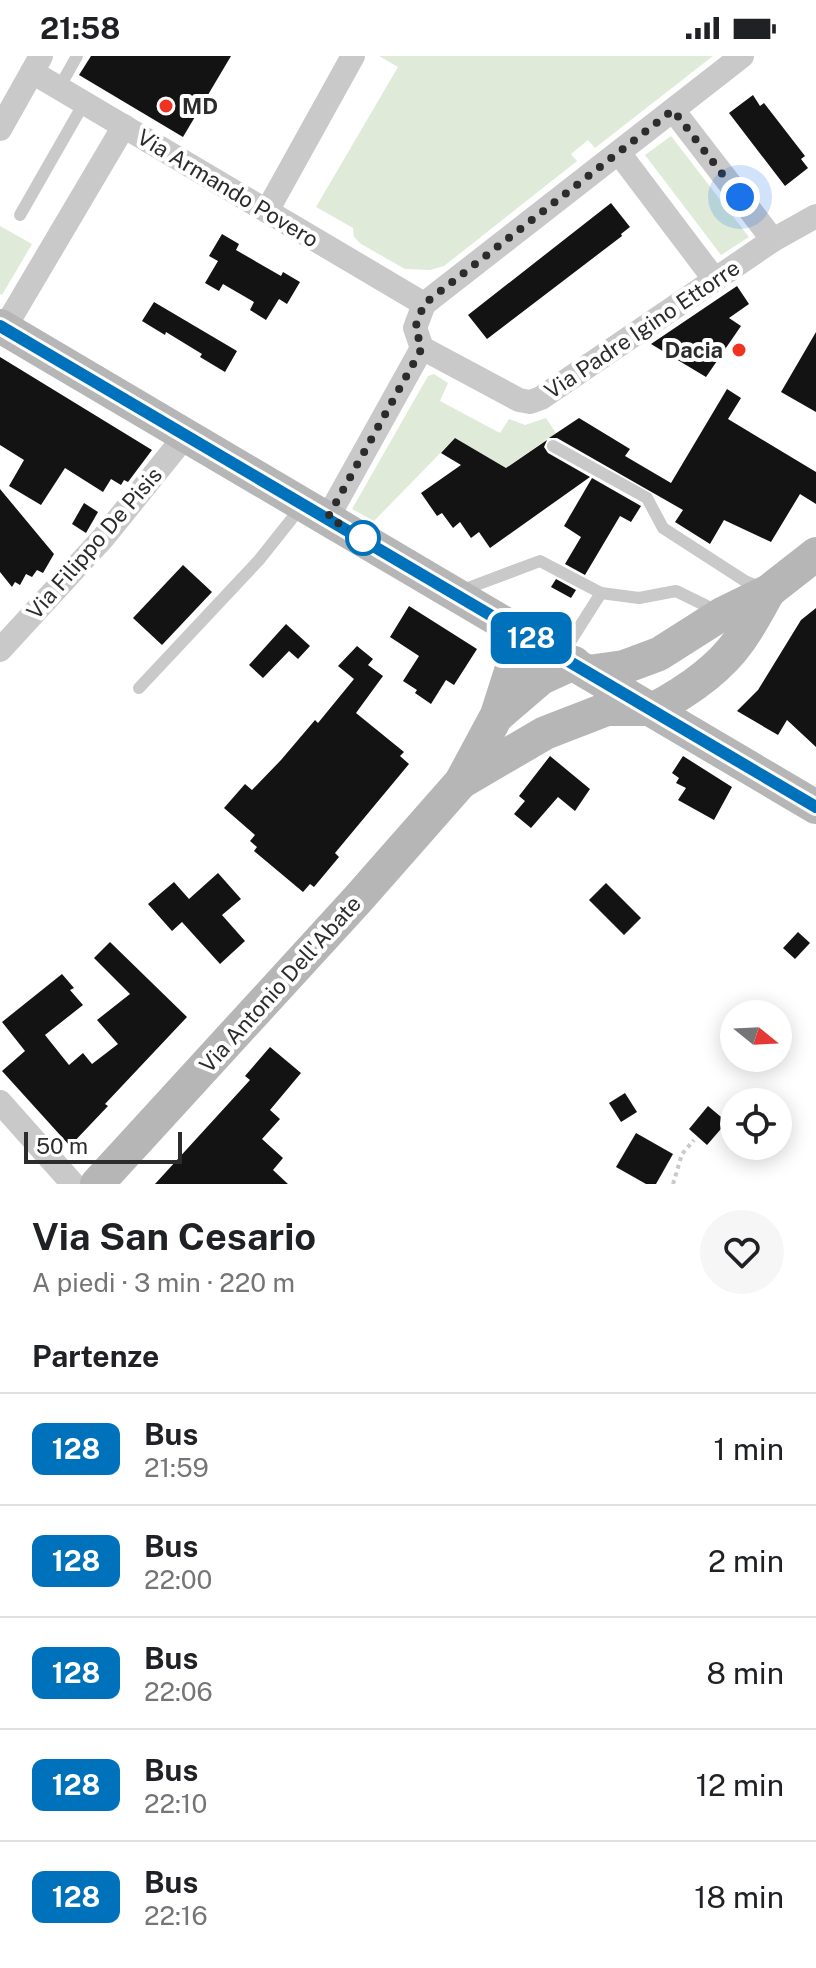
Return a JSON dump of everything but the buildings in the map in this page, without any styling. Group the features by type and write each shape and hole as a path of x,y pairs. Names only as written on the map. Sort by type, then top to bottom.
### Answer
{"main road":[{"path":"2,327 816,807"},
{"path":"654,709 682,694 711,671 738,642 769,591 816,554"},
{"name":"Via Antonio Dell'Abate","path":"497,715 541,678 574,664 624,667 659,654 722,614 769,591"},
{"name":"Via Antonio Dell'Abate","path":"97,1184 461,782 497,715 513,665 509,625"},
{"path":"654,709 649,684 659,654"},
{"path":"545,733 569,690 574,664"},
{"name":"Via Antonio Dell'Abate","path":"461,782 545,733 607,709 654,709"}],"street":[{"path":"316,510 422,348 415,328 424,304 742,56"},
{"path":"267,211 354,59"},
{"name":"Via Armando Povero","path":"36,64 59,88 424,304"},
{"path":"0,129 36,64"},
{"path":"673,110 773,240"},
{"path":"2,327 124,126"},
{"path":"619,153 715,280"},
{"name":"Via Padre Igino Ettorre","path":"422,348 519,400 530,402 541,398 773,240 816,216"},
{"name":"Via Filippo De Pisis","path":"0,650 9,624 103,538 186,435"},
{"path":"4,1114 73,1184"}],"lane":[{"path":"59,88 77,56"},
{"path":"20,215 84,103"},
{"path":"553,446 647,498 663,528 745,581 769,591"},
{"path":"139,688 259,560 316,510"},
{"path":"456,593 540,561 601,593 639,598 676,591 722,614"},
{"path":"574,664 601,593"}],"path":[{"path":"673,1184 682,1154 694,1140"}],"green space":[{"path":"379,56 713,56 595,148 588,140 571,154 577,161 444,266 430,270 405,269 361,244 354,237 353,228 316,207 398,67"},
{"path":"671,136 749,237 721,255 645,155"},
{"path":"0,226 32,244 2,295 0,294"},
{"path":"434,374 448,383 440,401 500,433 509,419 525,425 546,418 556,433 506,468 455,438 374,521 352,509 428,376"}],"bus line":[{"name":"128","path":"0,326 816,807"}],"place":[{"name":"MD","path":"166,106"},
{"name":"Dacia","path":"739,350"}],"route":[{"path":"363,538 328,517 422,348 415,328 424,304 673,110 740,197"}]}
